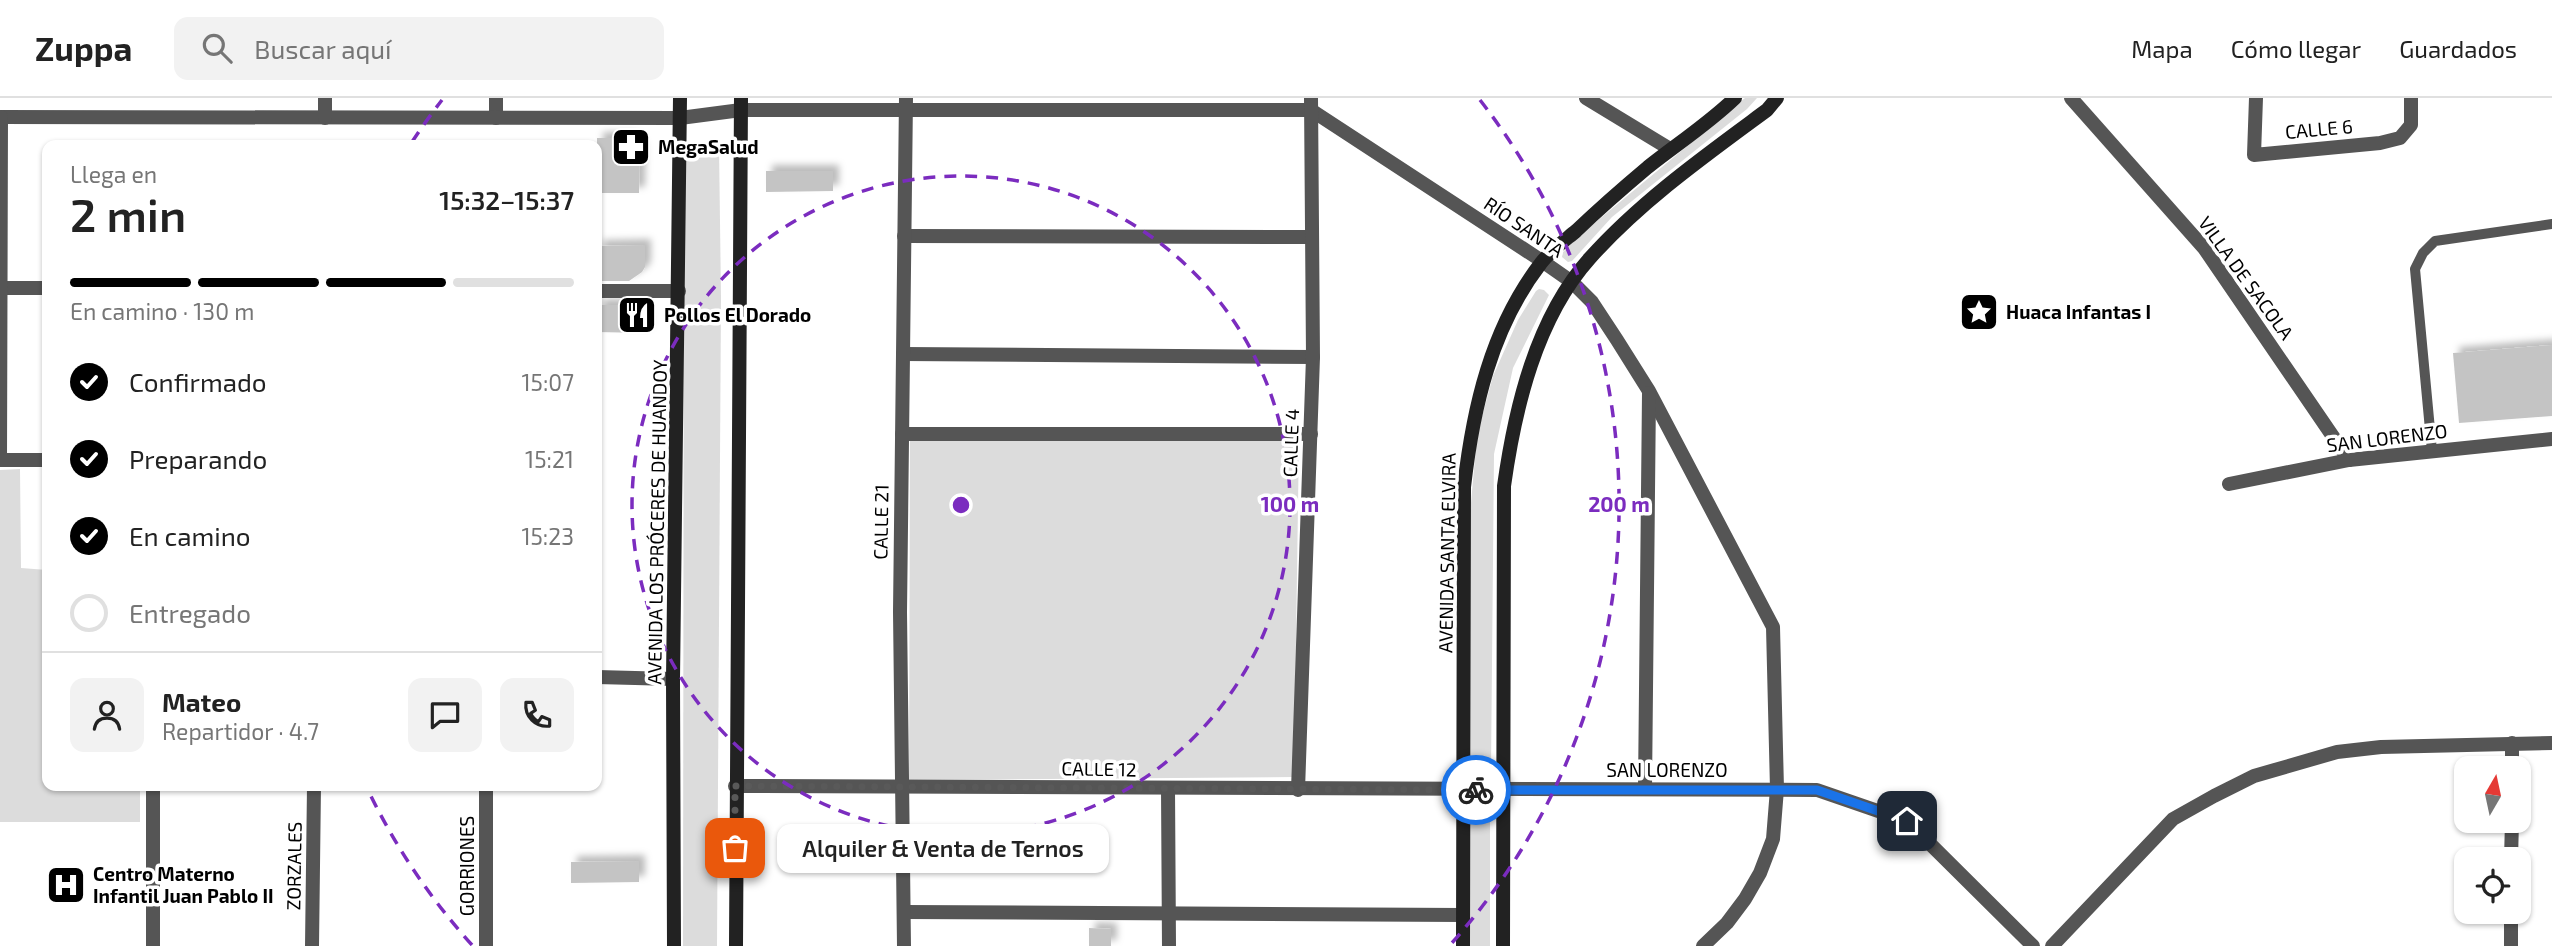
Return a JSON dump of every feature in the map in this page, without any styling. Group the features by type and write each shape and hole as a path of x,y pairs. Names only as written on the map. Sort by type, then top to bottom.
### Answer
{"street":[{"path":"325,98 325,118"},
{"path":"496,98 496,118"},
{"name":"AVENIDA LOS PRÓCERES DE HUANDOY","path":"674,946 673,679 680,98"},
{"path":"1586,98 1670,149"},
{"name":"AVENIDA SANTA ELVIRA","path":"1463,946 1464,487 1470,431 1482,381 1522,290 1542,261 1627,184 1712,120 1735,98"},
{"path":"1503,946 1504,486 1511,435 1522,392 1538,348 1572,282 1590,258 1644,206 1767,110 1777,98"},
{"name":"VILLA DE SACOLA","path":"2071,98 2204,248 2349,460"},
{"name":"CALLE 6","path":"2256,98 2254,155 2380,143 2400,138 2411,125 2411,98"},
{"path":"736,946 741,104"},
{"path":"42,460 0,460 1,117 680,118 741,104 1311,104"},
{"name":"CALLE 21","path":"904,946 900,612 906,104"},
{"name":"RÍO SANTA","path":"1311,104 1572,282 1592,302 1649,391 1773,627 1777,789 1773,839 1760,873 1727,923 1703,946"},
{"name":"CALLE 4","path":"1298,790 1313,357 1311,104"},
{"path":"904,236 1312,237"},
{"path":"1,288 42,288"},
{"path":"602,291 679,291"},
{"path":"903,354 1313,357"},
{"path":"1645,789 1649,391"},
{"path":"902,434 1311,434"},
{"name":"SAN LORENZO","path":"2229,484 2349,460 2552,439"},
{"path":"602,677 673,679"},
{"path":"2512,743 2512,756"},
{"path":"2052,946 2173,819 2254,776 2337,752 2381,747 2552,743"},
{"name":"CALLE 12","path":"735,786 1463,790"},
{"path":"1168,789 1169,946"},
{"name":"SAN LORENZO","path":"1463,790 1817,790 1907,821 2033,946"},
{"path":"153,791 153,946"},
{"name":"ZORZALES","path":"312,946 314,791"},
{"name":"GORRIONES","path":"486,791 486,946"},
{"path":"904,912 1463,915"},
{"path":"2511,924 2511,946"}],"lane":[{"path":"2432,451 2415,269 2423,253 2435,241 2552,224"}],"shaded area":[{"path":"1745,98 1757,98 1747,109 1612,217 1572,261 1568,262 1562,257 1563,252 1579,236"},
{"path":"684,143 717,143 719,147 721,297 717,946 683,946"},
{"path":"1539,289 1549,295 1513,368 1494,454 1491,769 1471,769 1471,503 1477,435 1493,376 1518,320"},
{"path":"1299,437 1294,777 909,780 910,439"},
{"path":"20,469 21,568 42,570 42,791 140,791 140,822 0,822 0,470"},
{"path":"1488,810 1490,946 1469,946 1469,817 1473,812"}],"building":[{"path":"630,138 640,150 639,193 602,193 602,140 597,140"},
{"path":"766,171 833,171 833,191 766,192"},
{"path":"645,245 645,267 629,281 602,281 602,246"},
{"path":"602,305 638,305 645,320 645,333 602,332"},
{"path":"2552,345 2552,416 2459,423 2453,353"},
{"path":"639,861 639,882 571,883 571,862"},
{"path":"1089,928 1111,929 1111,946 1089,946"}],"way so far":[{"path":"735,848 735,786 1476,790"}],"place":[{"name":"MegaSalud","path":"631,147"},
{"name":"Huaca Infantas I","path":"1979,312"},
{"name":"Pollos El Dorado","path":"637,315"},
{"name":"Alquiler & Venta de Ternos","path":"735,848"},
{"name":"Centro Materno Infantil Juan Pablo II","path":"66,885"}],"route":[{"path":"1476,790 1817,790 1907,821"}]}
